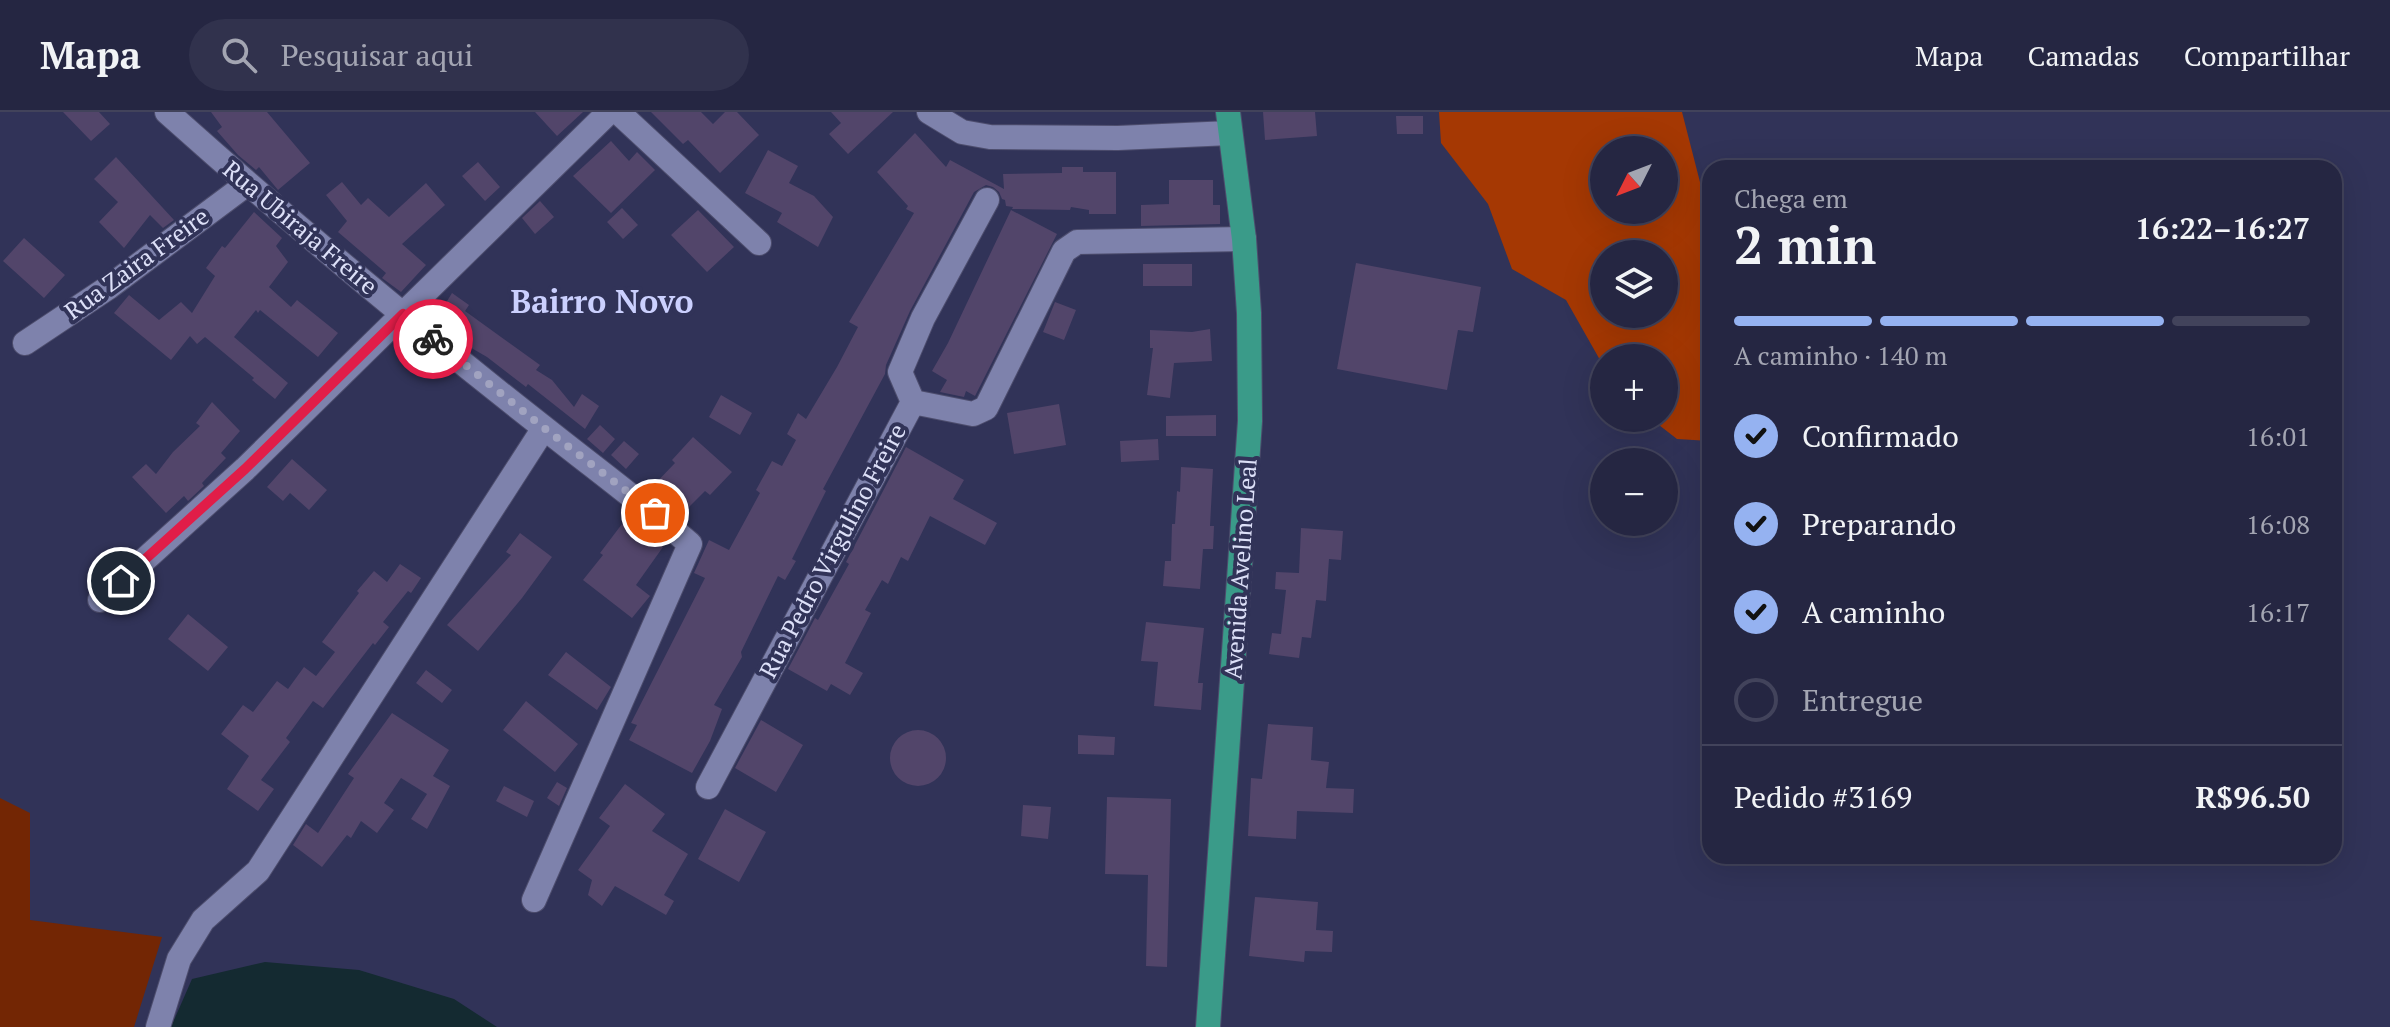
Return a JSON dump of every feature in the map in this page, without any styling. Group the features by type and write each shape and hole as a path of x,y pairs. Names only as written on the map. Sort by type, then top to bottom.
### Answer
{"main road":[{"name":"Avenida Avelino Leal","path":"1208,1027 1250,421 1249,313 1244,239 1229,122"}],"street":[{"name":"Rua Ubiraja Freire","path":"167,112 247,184 403,314 690,544 534,900"},
{"path":"100,600 245,469 609,112"},
{"path":"618,112 759,243"},
{"path":"929,112 962,132 990,137 1118,138 1229,122"},
{"name":"Rua Zaira Freire","path":"25,343 109,287 247,184"},
{"path":"913,402 900,372 923,318 987,200"},
{"name":"Rua Pedro Virgulino Freire","path":"708,787 913,402 973,414 986,408 1064,251 1077,242 1244,239"},
{"path":"158,1027 179,959 203,920 258,871 544,428"}],"shaded area":[{"path":"1439,112 1682,112 1702,190 1702,441 1677,439 1668,432 1678,432 1678,344 1591,344 1566,300 1512,269 1488,204 1441,143"},
{"path":"0,798 30,813 30,920 162,937 134,1027 0,1027"}],"water":[{"path":"265,962 359,970 454,999 497,1027 171,1027 192,979"}],"building":[{"path":"63,112 99,112 110,124 91,141"},
{"path":"211,112 267,112 310,163 278,190 259,167 256,170 238,155 217,131 222,127"},
{"path":"535,112 583,112 557,136"},
{"path":"651,112 701,112 713,124 725,112 737,112 759,135 720,173 688,140 683,144"},
{"path":"831,112 893,112 848,154 829,134 841,123"},
{"path":"1263,112 1315,112 1317,136 1265,140"},
{"path":"1396,116 1423,116 1423,134 1397,134"},
{"path":"915,133 946,167 950,160 1004,189 1003,174 1062,173 1062,167 1083,167 1083,172 1116,172 1116,214 1089,214 1089,210 1071,207 1070,210 1012,209 1006,206 1005,200 993,187 986,185 974,192 910,311 885,374 823,489 826,491 792,559 796,561 785,580 778,576 741,652 742,657 714,705 722,709 710,741 692,773 629,740 637,725 631,723 705,578 694,573 709,540 729,550 760,493 756,490 772,461 782,466 796,440 787,434 798,413 806,419 837,367 858,327 849,322 914,213 906,209 908,206 877,172"},
{"path":"611,141 629,161 637,152 655,170 611,213 573,176"},
{"path":"768,150 798,166 789,183 814,196 833,217 818,247 777,222 782,213 745,193"},
{"path":"116,157 174,220 163,228 150,215 124,248 99,222 118,202 94,179"},
{"path":"478,162 500,187 485,201 462,176"},
{"path":"1169,180 1213,180 1213,205 1220,205 1220,224 1141,226 1141,205 1169,204"},
{"path":"342,182 361,205 368,198 389,217 426,183 445,205 402,244 426,265 401,292 382,278 386,273 338,232 347,221 326,195"},
{"path":"540,201 554,217 535,234 522,218"},
{"path":"622,208 638,225 623,239 607,222"},
{"path":"698,210 734,247 707,272 671,235"},
{"path":"1011,210 1057,234 975,396 966,391 964,397 940,392 947,380 932,371"},
{"path":"254,212 282,238 276,246 288,262 269,287 291,307 297,300 338,333 318,357 260,310 258,313 256,310 234,337 288,383 275,399 205,337 197,344 190,336 171,360 114,313 129,295 159,320 181,302 192,313 215,276 206,268"},
{"path":"24,238 65,275 44,298 3,261"},
{"path":"1356,263 1481,287 1473,332 1458,330 1447,390 1337,369"},
{"path":"1143,264 1192,264 1192,286 1143,286"},
{"path":"452,293 469,305 465,311 540,365 536,370 552,380 574,407 582,394 599,406 585,429 528,384 526,387 487,357 461,342 465,334 438,316"},
{"path":"1055,302 1076,310 1064,340 1043,332"},
{"path":"1210,329 1212,361 1174,363 1170,398 1147,395 1153,348 1150,348 1150,330 1192,332"},
{"path":"721,395 752,413 740,435 709,417"},
{"path":"212,402 240,431 221,453 226,458 202,483 204,486 188,501 184,496 166,513 132,477 146,464 156,474 200,426 196,423"},
{"path":"1059,404 1066,445 1014,454 1007,413"},
{"path":"1216,415 1216,436 1166,436 1166,416"},
{"path":"600,425 615,439 603,453 587,439"},
{"path":"693,437 732,472 710,495 705,491 680,516 651,488 675,463 672,460"},
{"path":"1158,439 1159,460 1121,462 1120,441"},
{"path":"624,441 639,454 626,469 611,455"},
{"path":"906,447 964,480 953,499 997,523 985,545 930,516 908,561 901,557 888,584 882,580 865,610 871,613 845,663 863,673 850,695 831,684 827,691 788,669 849,564 846,562"},
{"path":"292,459 327,490 309,510 290,493 283,501 267,487"},
{"path":"1181,467 1213,469 1210,526 1214,526 1213,549 1203,549 1200,589 1163,586 1165,561 1171,561 1172,524 1175,524"},
{"path":"625,520 663,547 636,585 650,596 632,618 583,580"},
{"path":"1301,528 1343,531 1341,560 1329,559 1326,601 1316,600 1311,638 1302,637 1299,658 1269,654 1272,633 1281,634 1286,590 1275,589 1276,572 1299,573"},
{"path":"520,533 552,557 478,651 447,625 511,555 506,552"},
{"path":"400,564 421,578 383,622 389,627 323,708 313,701 286,738 290,742 261,780 274,789 258,811 227,789 249,756 221,734 243,705 253,712 277,681 288,689 304,667 316,676 335,652 322,642 359,593 357,591 374,571 387,582"},
{"path":"188,614 228,647 208,671 168,639"},
{"path":"1146,622 1204,628 1198,683 1203,683 1201,710 1154,706 1158,662 1141,661"},
{"path":"566,652 611,687 597,710 548,675"},
{"path":"426,670 452,690 442,703 416,683"},
{"path":"526,701 578,744 555,772 503,730"},
{"path":"392,713 449,750 433,776 450,786 427,829 411,819 427,794 401,778 384,803 394,810 377,833 361,821 351,838 347,835 322,867 293,845 306,824 318,833 354,778 348,774"},
{"path":"761,720 803,745 776,792 735,768"},
{"path":"1268,724 1313,727 1311,760 1329,762 1326,788 1354,789 1353,813 1297,811 1296,839 1248,836 1251,778 1262,779"},
{"path":"918,730 937,739 946,758 937,777 918,786 899,777 890,758 899,739"},
{"path":"1078,735 1115,737 1114,755 1078,754"},
{"path":"557,782 567,788 559,806 547,798"},
{"path":"625,784 665,814 652,831 688,854 664,895 674,901 666,915 615,886 602,906 588,895 592,880 578,870 610,826 599,818"},
{"path":"504,786 534,801 527,817 496,801"},
{"path":"1107,797 1171,799 1167,967 1146,966 1148,875 1105,874"},
{"path":"1023,805 1051,807 1048,839 1021,836"},
{"path":"725,809 766,832 739,882 698,859"},
{"path":"1255,897 1318,902 1316,930 1333,931 1332,952 1305,951 1304,962 1249,956"}],"way so far":[{"path":"433,339 655,513"}],"district":[{"name":"Bairro Novo","path":"602,302"}],"route":[{"path":"121,581 245,469 403,314 433,339"}]}
